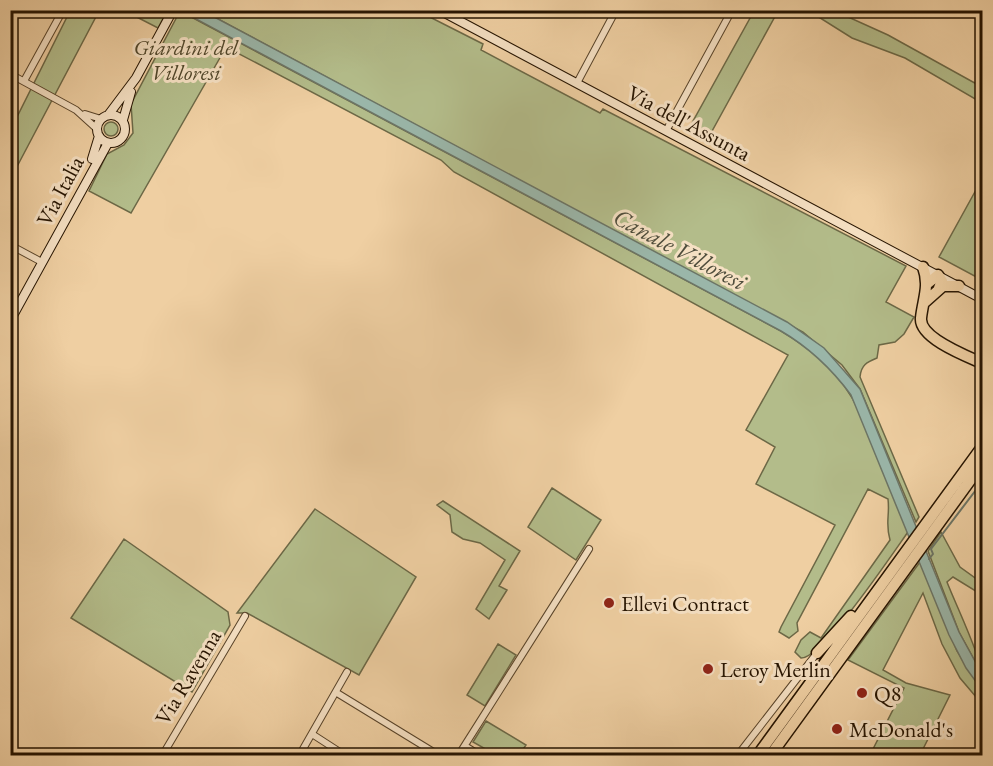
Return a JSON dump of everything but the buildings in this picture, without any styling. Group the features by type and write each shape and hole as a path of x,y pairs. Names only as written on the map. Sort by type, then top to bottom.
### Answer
{"highway":[{"path":"922,267 927,285 921,320 925,330 939,341 982,363"},
{"path":"927,285 938,275 942,281 939,288"},
{"path":"925,302 939,288 946,285 958,286"},
{"path":"757,756 982,447"},
{"path":"770,756 982,464"},
{"path":"817,653 907,549"}],"street":[{"path":"24,81 63,10"},
{"path":"98,133 105,117 136,78 173,10"},
{"name":"Via dell'Assunta","path":"439,10 982,299"},
{"path":"577,83 616,10"},
{"path":"666,130 732,10"},
{"path":"10,74 76,111 108,143 119,141 124,135 126,127 123,120 136,78"},
{"path":"76,111 123,120"},
{"name":"Via Italia","path":"10,313 96,149 98,133"},
{"name":"Via Italia","path":"10,321 108,143"},
{"path":"30,283 38,260 54,240"},
{"path":"10,245 38,260"},
{"path":"458,756 589,549"},
{"name":"Via Ravenna","path":"162,756 245,616"},
{"path":"737,756 817,653"},
{"path":"299,756 347,672"},
{"path":"337,693 440,756"},
{"path":"312,734 346,756"},
{"path":"465,746 481,756"}],"green space":[{"path":"167,10 158,28 125,11"},
{"path":"70,11 99,11 11,178 11,129"},
{"name":"Giardini del Villoresi","path":"180,11 781,331 826,365 844,386 859,411 908,532 857,603 824,642 811,654 801,658 795,652 801,640 810,632 821,638 890,540 888,499 868,489 797,623 798,631 789,638 779,632 835,525 756,484 775,447 746,430 788,355 454,172 441,160 228,48 225,49 131,213 89,191 107,154 124,145 133,133 131,104"},
{"path":"203,11 418,11 483,44 481,50 600,113 603,109 906,266 886,302 914,317 904,334 895,342 879,345 877,358 865,364 860,377 919,517 916,522 860,389 842,365 803,332"},
{"path":"754,11 778,11 706,142 687,132"},
{"path":"809,11 835,11 888,35 982,87 982,103 905,58 852,38"},
{"path":"111,122 116,124 118,129 116,134 111,136 106,134 104,129 106,124"},
{"path":"982,179 982,280 939,257"},
{"path":"552,488 601,520 576,560 528,527"},
{"path":"443,501 520,551 499,586 507,590 489,619 476,609 505,560 480,543 463,539 452,532 450,515 437,505"},
{"path":"315,509 416,577 359,675 247,613 237,613"},
{"path":"941,532 960,567 982,583 982,595 953,577 947,582 973,644 982,674 959,632 928,551"},
{"path":"124,539 228,612 230,625 192,692 71,618"},
{"path":"920,562 957,651 982,690 982,704 960,678 942,644 923,593 883,670 906,683 950,695 920,755 870,755 904,688 848,660"},
{"path":"498,644 516,655 485,706 467,695"},
{"path":"486,721 526,745 519,755 496,755 473,742"}],"shaded area":[{"path":"181,11 203,11 787,322 824,348 860,389 959,632 982,674 982,690 966,668 949,635 851,395 828,367 811,352 781,331"}],"waterway":[{"path":"929,559 933,554 931,549 982,482"}],"place":[{"name":"Ellevi Contract","path":"609,603"},
{"name":"Leroy Merlin","path":"708,669"},
{"name":"Q8","path":"862,693"},
{"name":"McDonald's","path":"837,729"}],"water label":[{"name":"Canale Villoresi","path":"680,249"}]}
